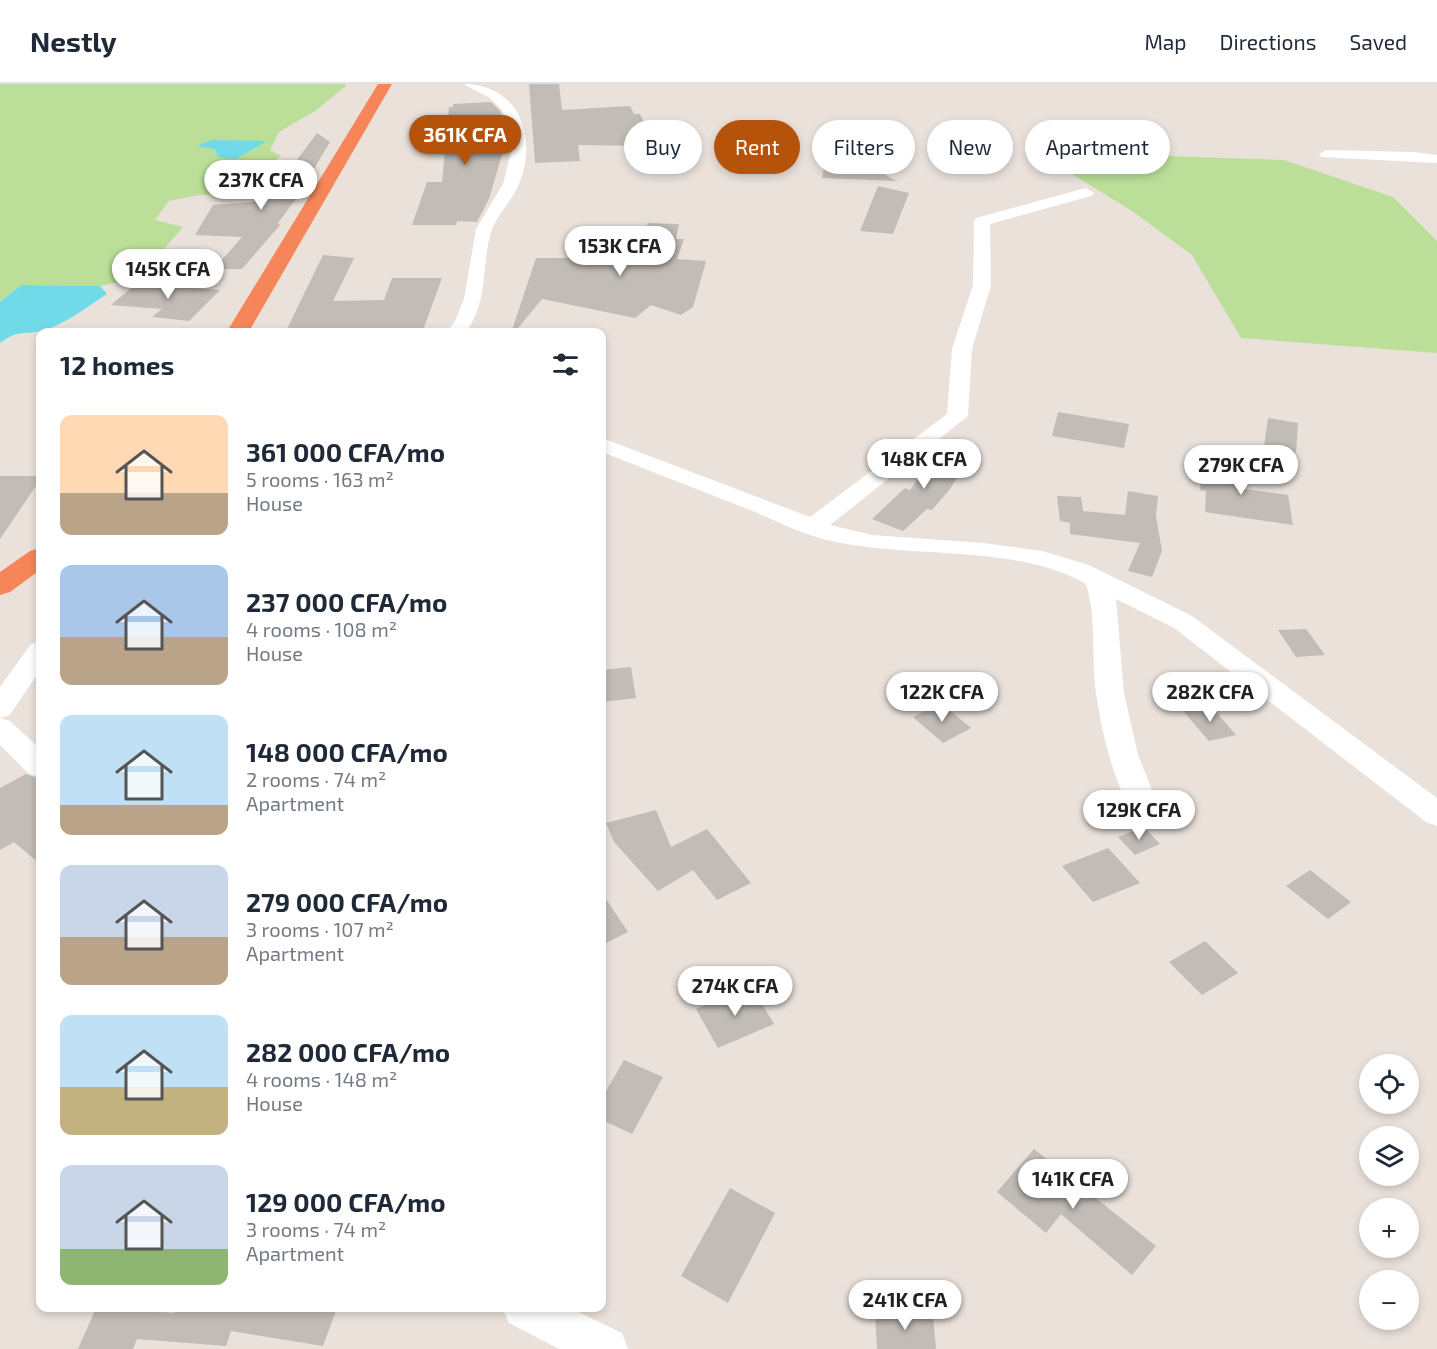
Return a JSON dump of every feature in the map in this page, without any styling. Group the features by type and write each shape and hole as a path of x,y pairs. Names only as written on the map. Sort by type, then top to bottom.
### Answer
{"highway":[{"path":"240,328 385,84"},
{"path":"0,585 36,560"}],"street":[{"path":"459,328 471,302 479,267 482,234 511,183 517,163 519,132 503,101 470,84"},
{"path":"1326,154 1414,156 1437,159"},
{"path":"812,527 957,416 962,350 982,285 982,221 1086,193"},
{"path":"606,447 834,535 872,542 984,550 1042,558 1080,570 1183,622 1437,814"},
{"path":"1097,580 1104,602 1110,693 1121,744 1146,812"},
{"path":"0,708 36,656"},
{"path":"0,728 36,762"},
{"path":"532,1312 606,1349"}],"green space":[{"path":"0,84 345,84 346,86 315,111 279,132 270,150 281,156 231,194 199,195 169,201 155,220 183,227 162,251 216,253 201,266 100,286 21,285 0,302"},
{"path":"1170,156 1284,160 1393,197 1437,241 1437,353 1241,338 1192,255 1132,211 1072,174 1170,174"}],"water":[{"path":"211,140 267,141 236,159 218,157 215,149 197,146"},
{"path":"21,285 100,286 107,294 53,327 36,328 36,332 13,335 0,343 0,302"}],"building":[{"path":"529,84 559,84 562,110 630,106 634,114 640,114 643,120 624,120 624,146 578,145 580,161 535,163"},
{"path":"491,102 500,111 508,134 489,199 477,222 457,221 456,225 412,225 427,182 442,182 449,107 453,107 453,104"},
{"path":"317,133 330,142 296,199 278,223 280,225 242,269 214,269 242,237 195,235 213,205 266,201"},
{"path":"823,174 884,174 896,181 822,178"},
{"path":"878,186 909,193 893,234 860,231"},
{"path":"648,223 679,224 676,239 684,239 677,259 706,261 693,307 681,315 651,305 635,318 542,299 518,328 513,328 536,258 600,258 615,230 646,231"},
{"path":"323,255 354,258 333,301 384,300 392,278 442,278 424,328 287,328"},
{"path":"136,284 220,290 189,321 152,317 162,309 111,305"},
{"path":"1058,412 1129,424 1124,448 1052,436"},
{"path":"1268,418 1298,423 1296,453 1264,447"},
{"path":"940,447 971,455 950,489 932,510 927,509 903,531 872,519 905,488 910,490"},
{"path":"1202,461 1243,467 1244,489 1288,495 1293,525 1205,512 1206,491 1200,490"},
{"path":"0,476 36,476 36,486 0,539"},
{"path":"1128,491 1158,496 1156,516 1162,551 1152,577 1128,571 1140,543 1070,534 1070,523 1060,521 1057,496 1081,497 1083,511 1125,515"},
{"path":"1306,629 1325,655 1296,657 1278,630"},
{"path":"631,667 636,698 606,702 606,670"},
{"path":"941,703 971,728 943,743 913,717"},
{"path":"1210,705 1236,735 1209,741 1183,711"},
{"path":"26,774 36,778 36,861 14,842 0,850 0,788"},
{"path":"656,810 671,847 707,829 751,883 717,900 693,870 658,891 614,842 606,823"},
{"path":"1144,827 1160,844 1135,855 1118,837"},
{"path":"1108,848 1140,883 1093,902 1062,866"},
{"path":"1310,870 1351,902 1328,919 1286,886"},
{"path":"606,899 628,932 606,943"},
{"path":"1205,941 1238,973 1202,995 1169,962"},
{"path":"751,985 774,1024 718,1048 696,1009"},
{"path":"624,1060 663,1077 632,1134 606,1122 606,1091"},
{"path":"1034,1149 1156,1246 1132,1275 1061,1214 1046,1233 997,1192"},
{"path":"730,1188 775,1213 728,1303 681,1276"},
{"path":"875,1311 933,1315 936,1349 877,1349"},
{"path":"94,1312 336,1312 323,1346 231,1331 226,1346 137,1339 133,1349 78,1349"}]}
